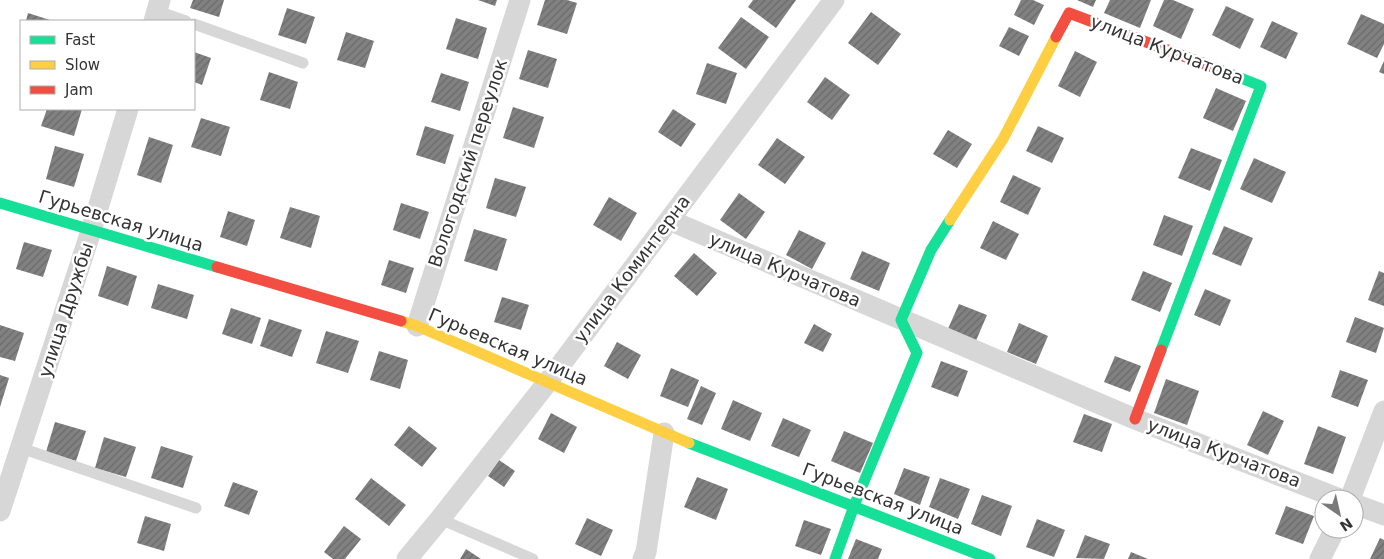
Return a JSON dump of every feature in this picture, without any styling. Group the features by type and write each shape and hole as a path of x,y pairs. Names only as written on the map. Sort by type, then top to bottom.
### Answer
{"street":[{"name":"Вологодский переулок","path":"417,326 520,0"},
{"name":"улица Коминтерна","path":"407,559 547,383 834,0"},
{"name":"улица Курчатова","path":"901,320 931,250 1003,139 1069,13 1260,86 1135,419"},
{"name":"улица Дружбы","path":"0,511 91,231 128,110"},
{"name":"Гурьевская улица","path":"0,203 417,326 664,433 990,559"},
{"name":"улица Курчатова","path":"669,220 1135,419 1314,489"},
{"path":"835,559 854,506 917,353 901,320"},
{"path":"1354,489 1384,411"},
{"path":"643,559 646,552 664,433"},
{"path":"1364,508 1384,515"},
{"path":"1320,559 1331,539"}],"lane":[{"path":"157,11 183,20"},
{"path":"195,24 303,64"},
{"path":"21,448 196,508"},
{"path":"440,519 533,559"}],"building":[{"path":"193,0 224,0 219,17 190,8"},
{"path":"478,0 497,0 495,6"},
{"path":"545,0 567,0 577,3 567,34 537,25"},
{"path":"753,0 796,0 776,28 748,7"},
{"path":"1021,0 1033,0 1044,5 1034,25 1014,15"},
{"path":"1077,0 1096,0 1093,7"},
{"path":"1110,0 1151,0 1140,28 1104,13"},
{"path":"1164,0 1173,0 1194,9 1181,39 1153,26"},
{"path":"1226,6 1254,19 1240,49 1212,35"},
{"path":"287,8 315,17 306,44 278,35"},
{"path":"871,12 901,34 878,65 848,43"},
{"path":"28,13 50,20 26,20"},
{"path":"1361,14 1384,24 1384,44 1377,58 1347,44"},
{"path":"741,17 769,37 746,69 718,48"},
{"path":"456,18 487,28 478,59 446,49"},
{"path":"1272,21 1298,33 1286,59 1260,47"},
{"path":"1009,27 1029,36 1019,56 999,46"},
{"path":"346,32 374,41 365,68 337,60"},
{"path":"528,50 557,59 548,88 519,79"},
{"path":"1075,51 1097,62 1080,97 1058,86"},
{"path":"195,52 211,58 202,85 195,82"},
{"path":"1384,61 1384,74 1379,72"},
{"path":"707,63 737,73 726,104 696,94"},
{"path":"269,72 298,82 290,109 260,100"},
{"path":"441,73 469,82 460,111 431,102"},
{"path":"825,77 850,95 832,120 807,102"},
{"path":"1216,88 1246,101 1233,131 1203,118"},
{"path":"513,107 544,117 534,148 503,138"},
{"path":"673,109 696,124 681,147 658,132"},
{"path":"47,110 82,110 74,136 41,126"},
{"path":"201,118 230,127 221,156 191,147"},
{"path":"425,126 454,135 445,164 416,155"},
{"path":"1038,126 1064,138 1052,163 1026,151"},
{"path":"948,130 972,144 957,168 933,154"},
{"path":"149,137 173,145 161,183 137,175"},
{"path":"777,138 805,157 785,184 758,165"},
{"path":"55,146 84,154 74,187 46,179"},
{"path":"1191,148 1222,160 1210,191 1178,178"},
{"path":"1254,158 1286,172 1272,203 1240,189"},
{"path":"1013,175 1041,188 1028,215 1000,202"},
{"path":"495,178 526,187 516,217 486,208"},
{"path":"739,193 765,212 746,239 720,220"},
{"path":"609,197 637,213 621,241 593,225"},
{"path":"401,203 429,212 420,239 393,230"},
{"path":"290,207 320,216 311,248 280,238"},
{"path":"228,211 255,220 247,246 220,237"},
{"path":"1164,215 1193,226 1182,256 1153,245"},
{"path":"993,221 1019,234 1006,260 980,248"},
{"path":"1224,226 1253,238 1241,266 1212,254"},
{"path":"474,229 507,239 497,271 464,261"},
{"path":"799,230 826,243 812,269 786,255"},
{"path":"24,242 52,250 43,277 16,269"},
{"path":"862,251 890,263 879,291 850,279"},
{"path":"694,253 717,273 697,296 674,276"},
{"path":"389,260 414,268 406,293 381,285"},
{"path":"107,266 137,276 128,306 98,296"},
{"path":"1143,271 1172,283 1160,312 1131,300"},
{"path":"1379,271 1384,273 1384,306 1368,300"},
{"path":"158,284 194,295 187,319 151,308"},
{"path":"1205,289 1231,300 1220,326 1194,315"},
{"path":"502,297 529,305 521,330 494,322"},
{"path":"959,304 987,315 975,343 947,331"},
{"path":"231,308 261,318 252,344 222,334"},
{"path":"1355,317 1384,328 1376,353 1346,342"},
{"path":"269,319 302,330 292,357 260,346"},
{"path":"1019,323 1048,336 1036,364 1007,352"},
{"path":"814,324 832,334 823,352 804,343"},
{"path":"0,325 24,333 15,361 0,357"},
{"path":"326,331 359,341 348,373 316,363"},
{"path":"617,342 641,355 628,379 604,366"},
{"path":"379,351 408,360 400,389 370,380"},
{"path":"1115,356 1141,366 1130,392 1104,382"},
{"path":"941,361 968,371 958,397 931,387"},
{"path":"671,368 699,380 688,407 660,396"},
{"path":"1340,370 1368,380 1358,407 1331,397"},
{"path":"0,375 9,378 0,407"},
{"path":"1166,379 1199,391 1187,425 1154,413"},
{"path":"701,386 716,393 702,425 687,419"},
{"path":"733,400 762,413 750,441 721,429"},
{"path":"1263,411 1284,421 1268,455 1247,445"},
{"path":"551,413 577,427 564,453 538,439"},
{"path":"1084,414 1112,424 1102,452 1073,442"},
{"path":"783,418 811,430 799,457 771,446"},
{"path":"55,422 86,431 76,461 46,452"},
{"path":"409,426 437,448 422,467 394,445"},
{"path":"1318,426 1346,437 1333,474 1304,464"},
{"path":"844,431 873,443 860,473 831,461"},
{"path":"104,437 136,447 126,477 95,468"},
{"path":"161,446 193,456 183,488 151,478"},
{"path":"499,460 515,471 504,487 488,476"},
{"path":"904,468 930,477 920,505 894,494"},
{"path":"697,477 728,489 716,520 684,507"},
{"path":"371,478 406,505 389,526 355,499"},
{"path":"940,478 970,489 958,519 929,507"},
{"path":"233,482 258,491 249,515 224,506"},
{"path":"982,495 1012,506 1001,536 971,524"},
{"path":"1286,506 1314,516 1303,544 1275,534"},
{"path":"145,516 171,524 164,551 137,543"},
{"path":"587,518 613,530 601,556 575,544"},
{"path":"1037,519 1065,530 1054,557 1026,547"},
{"path":"804,520 831,529 821,555 795,546"},
{"path":"344,526 361,539 345,559 333,559 324,552"},
{"path":"1085,535 1110,544 1104,559 1076,558"},
{"path":"1380,538 1384,540 1384,559 1370,559"},
{"path":"856,539 882,549 878,559 848,559"},
{"path":"466,549 481,559 460,559"},
{"path":"1131,552 1148,559 1128,559"}],"traffic: fast":[{"path":"1161,350 1261,86 1210,66"},
{"path":"0,203 217,267"},
{"path":"835,559 854,506 917,353 901,320 931,250 950,220"},
{"path":"689,443 990,559"}],"traffic: slow":[{"path":"950,220 1003,139 1056,37"},
{"path":"401,321 417,326 689,443"}],"traffic: jam":[{"path":"1056,37 1069,13 1210,66"},
{"path":"217,267 401,321"},
{"path":"1135,419 1161,350"}]}
